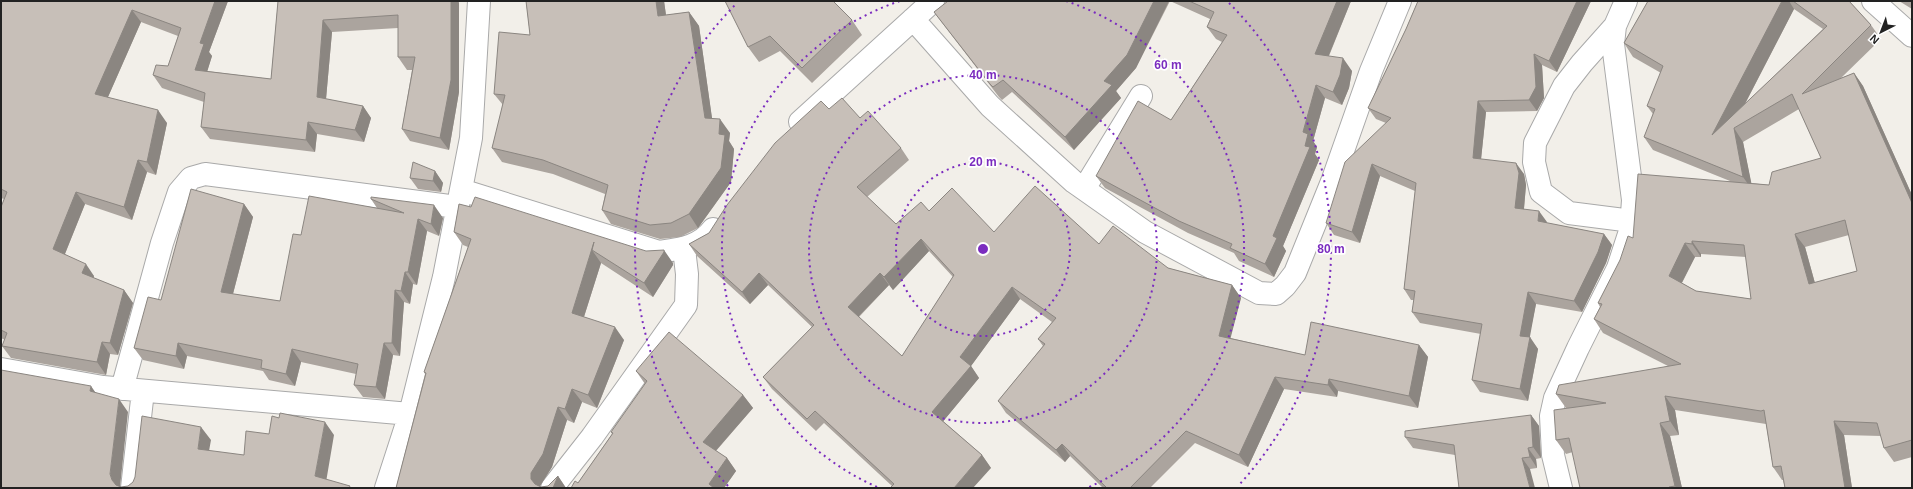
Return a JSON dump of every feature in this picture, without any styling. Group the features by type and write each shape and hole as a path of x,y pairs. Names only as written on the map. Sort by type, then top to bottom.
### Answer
{"street":[{"path":"386,488 410,414 444,277 471,138 479,1"},
{"path":"784,138 933,1"},
{"path":"913,19 990,106 1084,189 1145,232 1259,293 1276,294 1285,286 1295,273 1333,179 1371,71 1400,1"},
{"path":"1562,488 1553,455 1551,416 1555,398 1618,268 1632,221 1633,200 1613,44 1615,26 1626,1"},
{"path":"1872,1 1912,36"},
{"path":"1615,26 1564,86 1535,143 1534,162 1541,192 1569,213 1632,221"},
{"path":"1084,189 1141,96"},
{"path":"132,488 132,390 162,242 179,192 191,178 205,174 459,198 659,252 684,249 707,238 725,210"},
{"path":"552,488 592,437 686,305 684,249"},
{"path":"1,369 103,387 410,414"}],"building":[{"path":"1,1 215,1 200,43 204,44 195,70 271,79 278,1 451,1 451,80 440,138 402,129 415,57 398,57 398,15 323,20 317,97 363,106 355,130 308,122 306,140 201,127 205,93 153,75 156,65 168,66 181,28 132,10 95,94 158,110 147,162 138,160 124,207 76,192 53,249 86,264 82,273 124,290 110,343 102,342 97,362 2,346 7,333 1,330 1,207 7,192 1,189"},
{"path":"526,1 656,1 658,16 689,12 705,118 720,119 719,134 725,135 721,168 689,214 671,223 650,225 602,210 608,185 543,160 492,148 505,95 494,94 499,32 530,35"},
{"path":"725,1 833,1 852,20 802,68 770,36 748,47"},
{"path":"948,1 1154,1 1127,55 1104,81 1112,85 1065,137 1003,80 993,87 990,84 934,12"},
{"path":"1189,1 1337,1 1315,54 1343,58 1340,75 1333,92 1316,85 1303,132 1308,134 1305,146 1310,147 1273,236 1277,238 1265,264 1230,248 1232,244 1179,221 1096,176 1138,101 1171,120 1227,35 1207,27 1214,12"},
{"path":"1418,1 1577,1 1549,61 1534,54 1536,87 1529,100 1478,101 1473,158 1516,163 1519,173 1515,208 1539,211 1538,221 1604,234 1598,252 1574,301 1528,292 1520,336 1530,337 1520,389 1472,380 1482,324 1412,312 1415,291 1404,289 1416,183 1372,164 1352,232 1326,223 1345,162 1391,118 1368,108"},
{"path":"1648,1 1782,1 1712,135 1827,26 1793,1 1849,1 1871,25 1802,94 1854,73 1912,203 1912,440 1884,448 1877,423 1834,421 1845,488 1785,488 1781,466 1773,467 1764,410 1761,411 1665,396 1670,421 1660,423 1675,486 1669,488 1580,488 1569,438 1556,440 1554,410 1606,403 1556,394 1559,385 1681,364 1594,319 1602,304 1598,303 1620,260 1628,236 1633,238 1638,174 1769,185 1772,172 1821,158 1792,94 1734,128 1743,177 1644,137 1655,109 1647,106 1663,66 1624,43","holes":["1845,220 1857,271 1809,284 1795,234","1692,241 1744,245 1751,299 1696,291 1669,276 1685,243 1692,244"]},
{"path":"842,98 860,118 868,111 901,148 857,187 896,224 921,202 929,211 952,188 994,232 1035,186 1099,244 1113,226 1168,268 1232,285 1219,336 1305,355 1311,322 1419,345 1409,396 1329,379 1328,385 1275,377 1239,455 1186,431 1130,488 1107,488 1062,444 1056,450 998,401 1045,344 1038,339 1056,318 1012,287 960,357 971,366 932,412 982,455 954,488 890,488 894,484 815,411 807,419 763,377 814,325 759,273 742,292 689,244 709,233 727,205 775,143 821,101 829,109","holes":["921,239 954,275 902,356 848,307 880,273 884,277"]},
{"path":"413,162 435,171 433,181 410,178"},
{"path":"191,189 244,204 221,292 280,301 293,234 301,235 309,196 404,213 371,199 371,197 434,205 431,224 418,219 408,272 405,272 401,291 395,290 392,343 384,343 376,387 354,385 358,364 292,349 286,374 261,368 262,360 178,343 176,356 134,348 148,297 161,300"},
{"path":"475,197 646,251 664,250 664,252 644,283 592,250 594,242 572,313 615,327 588,395 572,389 565,409 558,407 543,454 531,473 531,479 535,484 541,487 548,486 558,476 553,488 396,488 426,373 424,372 471,239 454,232 459,204 471,207"},
{"path":"669,332 743,395 703,442 727,458 709,484 714,488 571,488 575,481 578,483 613,433 611,432 647,381 636,371"},
{"path":"1,370 91,386 90,391 119,399 110,474 116,485 121,487 128,486 133,482 135,477 142,416 201,427 198,449 244,455 246,431 269,434 272,416 279,418 280,413 325,422 315,476 350,486 349,488 1,488"},
{"path":"1531,415 1533,447 1528,448 1530,457 1522,458 1530,488 1459,488 1454,445 1405,437 1405,431"}]}
